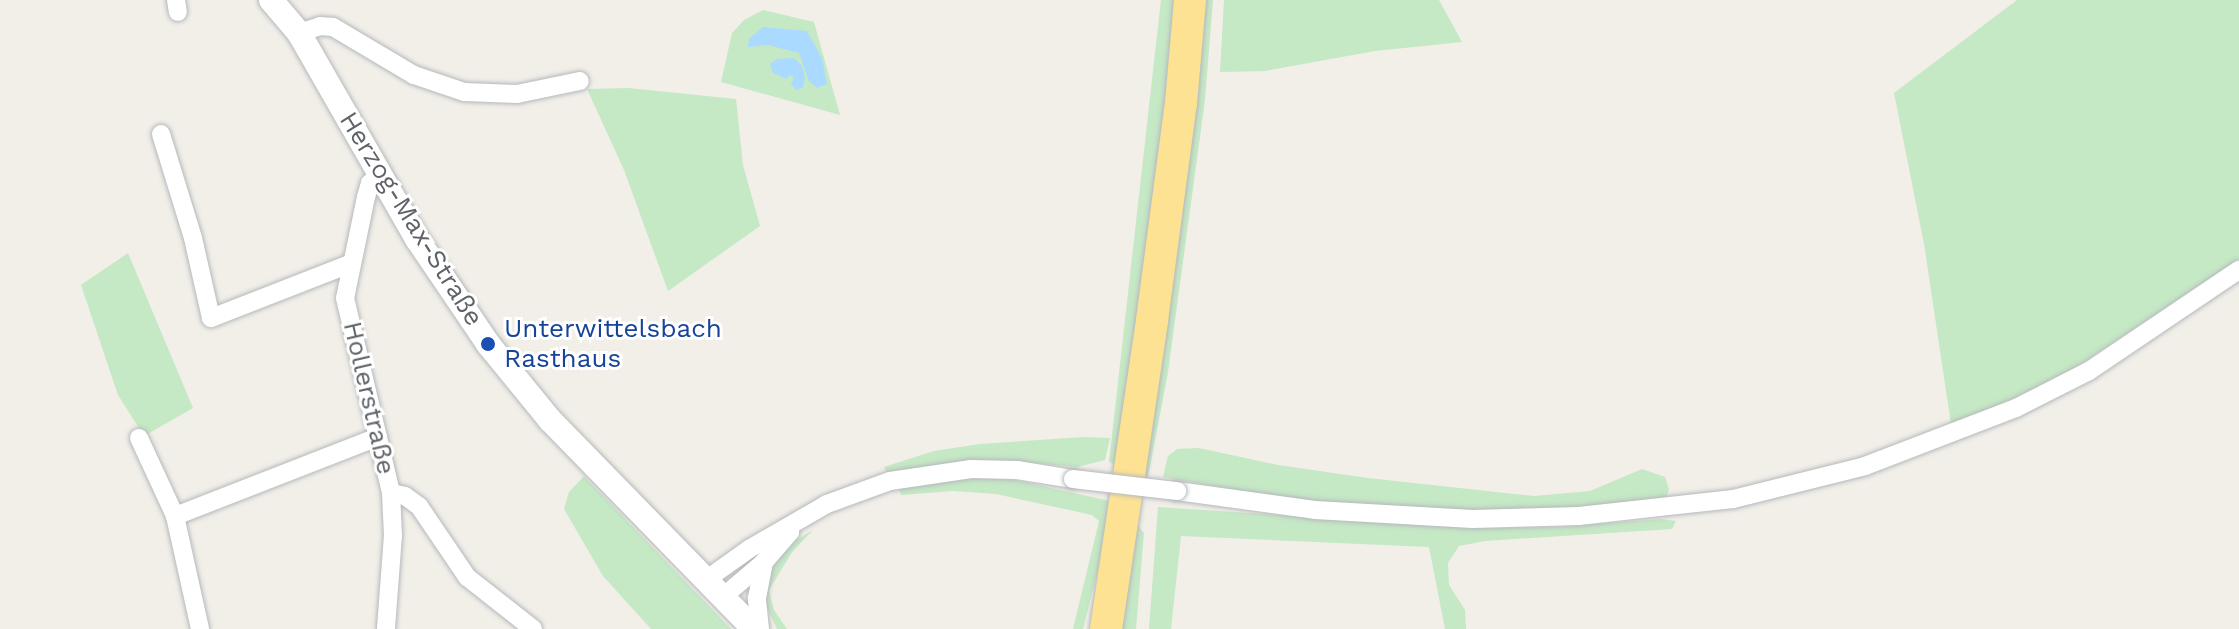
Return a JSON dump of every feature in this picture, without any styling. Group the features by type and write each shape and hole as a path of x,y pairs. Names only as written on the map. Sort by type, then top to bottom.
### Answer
{"highway":[{"path":"1106,629 1181,103 1190,0"}],"main road":[{"name":"Herzog-Max-Straße","path":"271,0 299,33 435,268 517,380 568,438 757,629"}],"street":[{"path":"299,33 320,26 333,27 414,75 464,92 517,94 580,81"},
{"path":"161,134 193,238 211,318 352,263"},
{"name":"Hollerstraße","path":"380,175 370,183 366,197 345,298 391,493 392,580 386,629"},
{"path":"716,588 749,549 858,490 971,469 1017,470 1315,510 1473,519 1579,516 1733,499 1865,466 2016,408 2089,371 2239,270"},
{"path":"175,516 378,437"},
{"path":"139,438 175,516 200,629"},
{"path":"391,493 405,496 419,506 467,577 533,629"},
{"path":"716,588 764,562 806,516"},
{"path":"757,629 758,578 764,562"}],"green space":[{"path":"1161,0 1177,0 1176,18 1118,465 1109,462"},
{"path":"1199,0 1213,0 1205,100 1168,372 1148,477 1143,475"},
{"path":"1224,0 1439,0 1462,42 1375,51 1265,71 1220,72"},
{"path":"2017,0 2239,0 2239,259 2084,362 2011,403 1951,424 1924,244 1894,93"},
{"path":"763,10 814,22 840,115 721,82 732,33 744,20"},
{"path":"628,88 736,99 743,165 760,226 668,291 624,170 587,89"},
{"path":"128,253 193,408 144,436 118,395 81,285"},
{"path":"1110,438 1105,460 1077,467 1022,462 887,474 884,467 934,451 980,444"},
{"path":"1199,448 1278,465 1368,478 1534,496 1590,491 1642,469 1665,477 1669,489 1666,499 1576,510 1473,511 1315,504 1163,477 1168,456 1177,449"},
{"path":"584,476 731,629 651,629 603,576 564,509 569,492"},
{"path":"972,478 1015,480 1110,501 1108,530 1083,629 1073,629 1099,521 1092,515 996,494 953,491 901,495 898,487"},
{"path":"1158,507 1476,528 1560,527 1661,519 1676,521 1672,529 1485,541 1459,546 1448,563 1449,585 1465,610 1466,629 1445,629 1429,547 1181,536 1171,629 1149,629"},
{"path":"1136,523 1144,533 1136,629 1119,629"},
{"path":"813,530 792,552 769,590 774,610 787,629 777,629 763,599 764,580 786,546"}],"water":[{"path":"763,27 807,31 822,58 827,84 817,88 809,81 799,53 768,45 748,47 749,39"},
{"path":"794,58 802,66 805,78 803,87 796,90 791,84 794,78 790,75 786,79 773,73 770,64 777,59"}],"place":[{"name":"Unterwittelsbach Rasthaus","path":"488,344"}]}
